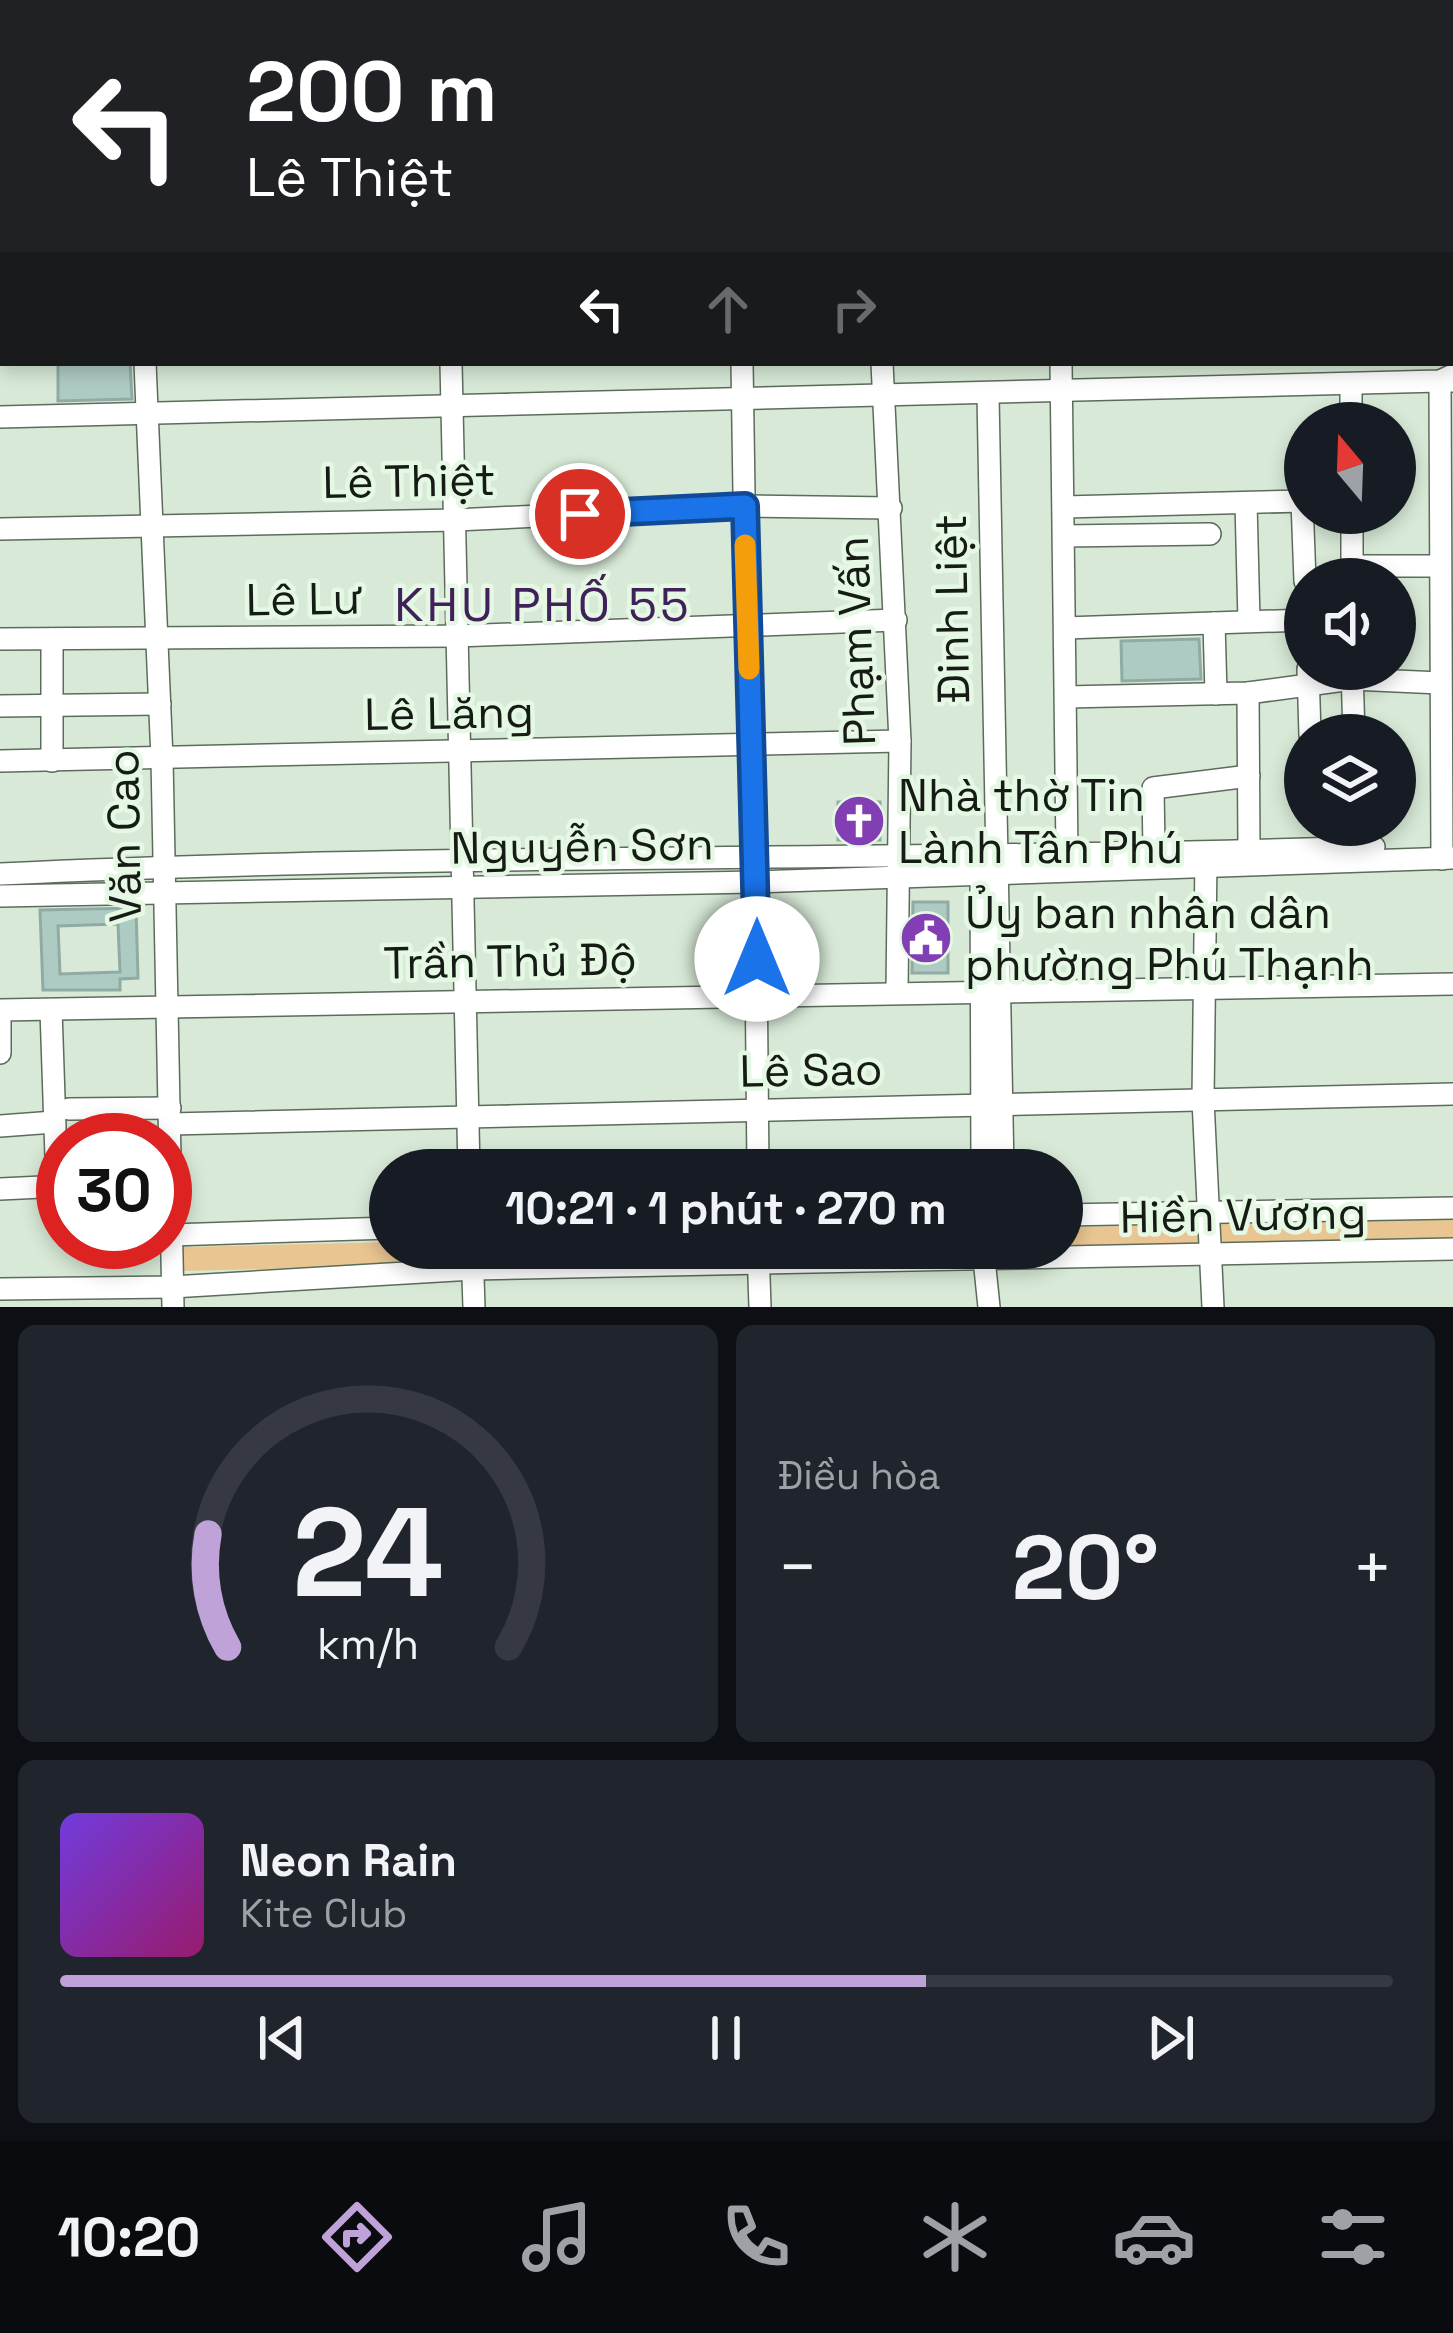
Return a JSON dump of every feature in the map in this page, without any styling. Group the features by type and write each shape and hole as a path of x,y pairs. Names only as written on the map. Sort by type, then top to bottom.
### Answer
{"street":[{"name":"Văn Cao","path":"145,366 171,1113"},
{"path":"451,366 469,1149"},
{"path":"742,366 746,622 754,746 758,1149"},
{"name":"Phạm Vấn","path":"882,366 900,741 897,990"},
{"path":"1061,366 1067,852"},
{"path":"0,417 1062,394 1352,384 1385,373 1449,379 1444,573 1447,852"},
{"path":"1352,384 1352,402"},
{"name":"Đinh Liệt","path":"985,1149 991,1104 993,821 988,396"},
{"path":"1064,507 1284,502"},
{"path":"1246,503 1249,621"},
{"name":"Lê Thiệt","path":"0,530 456,520 745,506 891,508"},
{"path":"1064,536 1210,534"},
{"name":"Lê Lư","path":"0,639 457,636 896,620"},
{"path":"1065,628 1284,620"},
{"path":"1214,623 1216,694"},
{"path":"52,639 52,761"},
{"path":"1066,697 1248,693 1284,683"},
{"path":"1248,693 1249,850"},
{"path":"0,706 160,704"},
{"name":"Lê Lăng","path":"0,761 900,741"},
{"path":"1154,850 1154,788 1249,776"},
{"name":"Nguyễn Sơn","path":"990,862 1067,852 1154,850 1206,859 1284,842"},
{"name":"Nguyễn Sơn","path":"1413,846 1447,852"},
{"name":"Nguyễn Sơn","path":"0,874 465,887 896,865 1447,852"},
{"name":"Nguyễn Sơn","path":"0,896 164,877 464,859 756,871"},
{"path":"1206,859 1203,1100 1213,1307"},
{"name":"Trần Thủ Độ","path":"0,1010 757,998 897,990 1453,984"},
{"path":"51,1010 62,1113"},
{"path":"0,1019 0,1053"},
{"name":"Lê Sao","path":"192,1116 758,1110 1453,1094"},
{"name":"Đinh Liệt","path":"991,1104 999,1149"},
{"name":"Lê Sao","path":"0,1126 36,1120"},
{"path":"0,1189 36,1187"},
{"name":"Hiền Vương","path":"1083,1215 1453,1208"},
{"path":"192,1234 369,1229"},
{"name":"Hiền Vương","path":"1083,1255 1453,1249"},
{"name":"Hiền Vương","path":"0,1289 172,1297 388,1269"},
{"path":"473,1269 474,1307"},
{"path":"759,1269 760,1307"}],"shaded area":[{"path":"1453,1217 1453,1241 1218,1246 1218,1222"},
{"path":"1204,1225 1204,1250 1083,1248 1083,1227"},
{"path":"369,1243 369,1266 182,1271 192,1269 192,1247"}],"building":[{"path":"58,366 130,366 132,399 58,401"},
{"path":"1199,639 1201,679 1122,681 1121,641"},
{"name":"Nhà thờ Tin Lành Tân Phú","path":"838,802 880,802 880,840 838,840"},
{"name":"Ủy ban nhân dân phường Phú Thạnh","path":"913,902 948,902 948,973 912,973"},
{"path":"136,908 138,978 120,979 120,990 43,990 40,910","holes":["118,924 120,972 60,974 58,926"]}],"slow traffic":[{"path":"745,545 749,669"}],"place":[{"name":"Nhà thờ Tin Lành Tân Phú","path":"859,821"},
{"name":"Ủy ban nhân dân phường Phú Thạnh","path":"926,938"}],"district":[{"name":"KHU PHỐ 55","path":"543,604"}],"route":[{"path":"580,514 745,506 757,959"}]}
